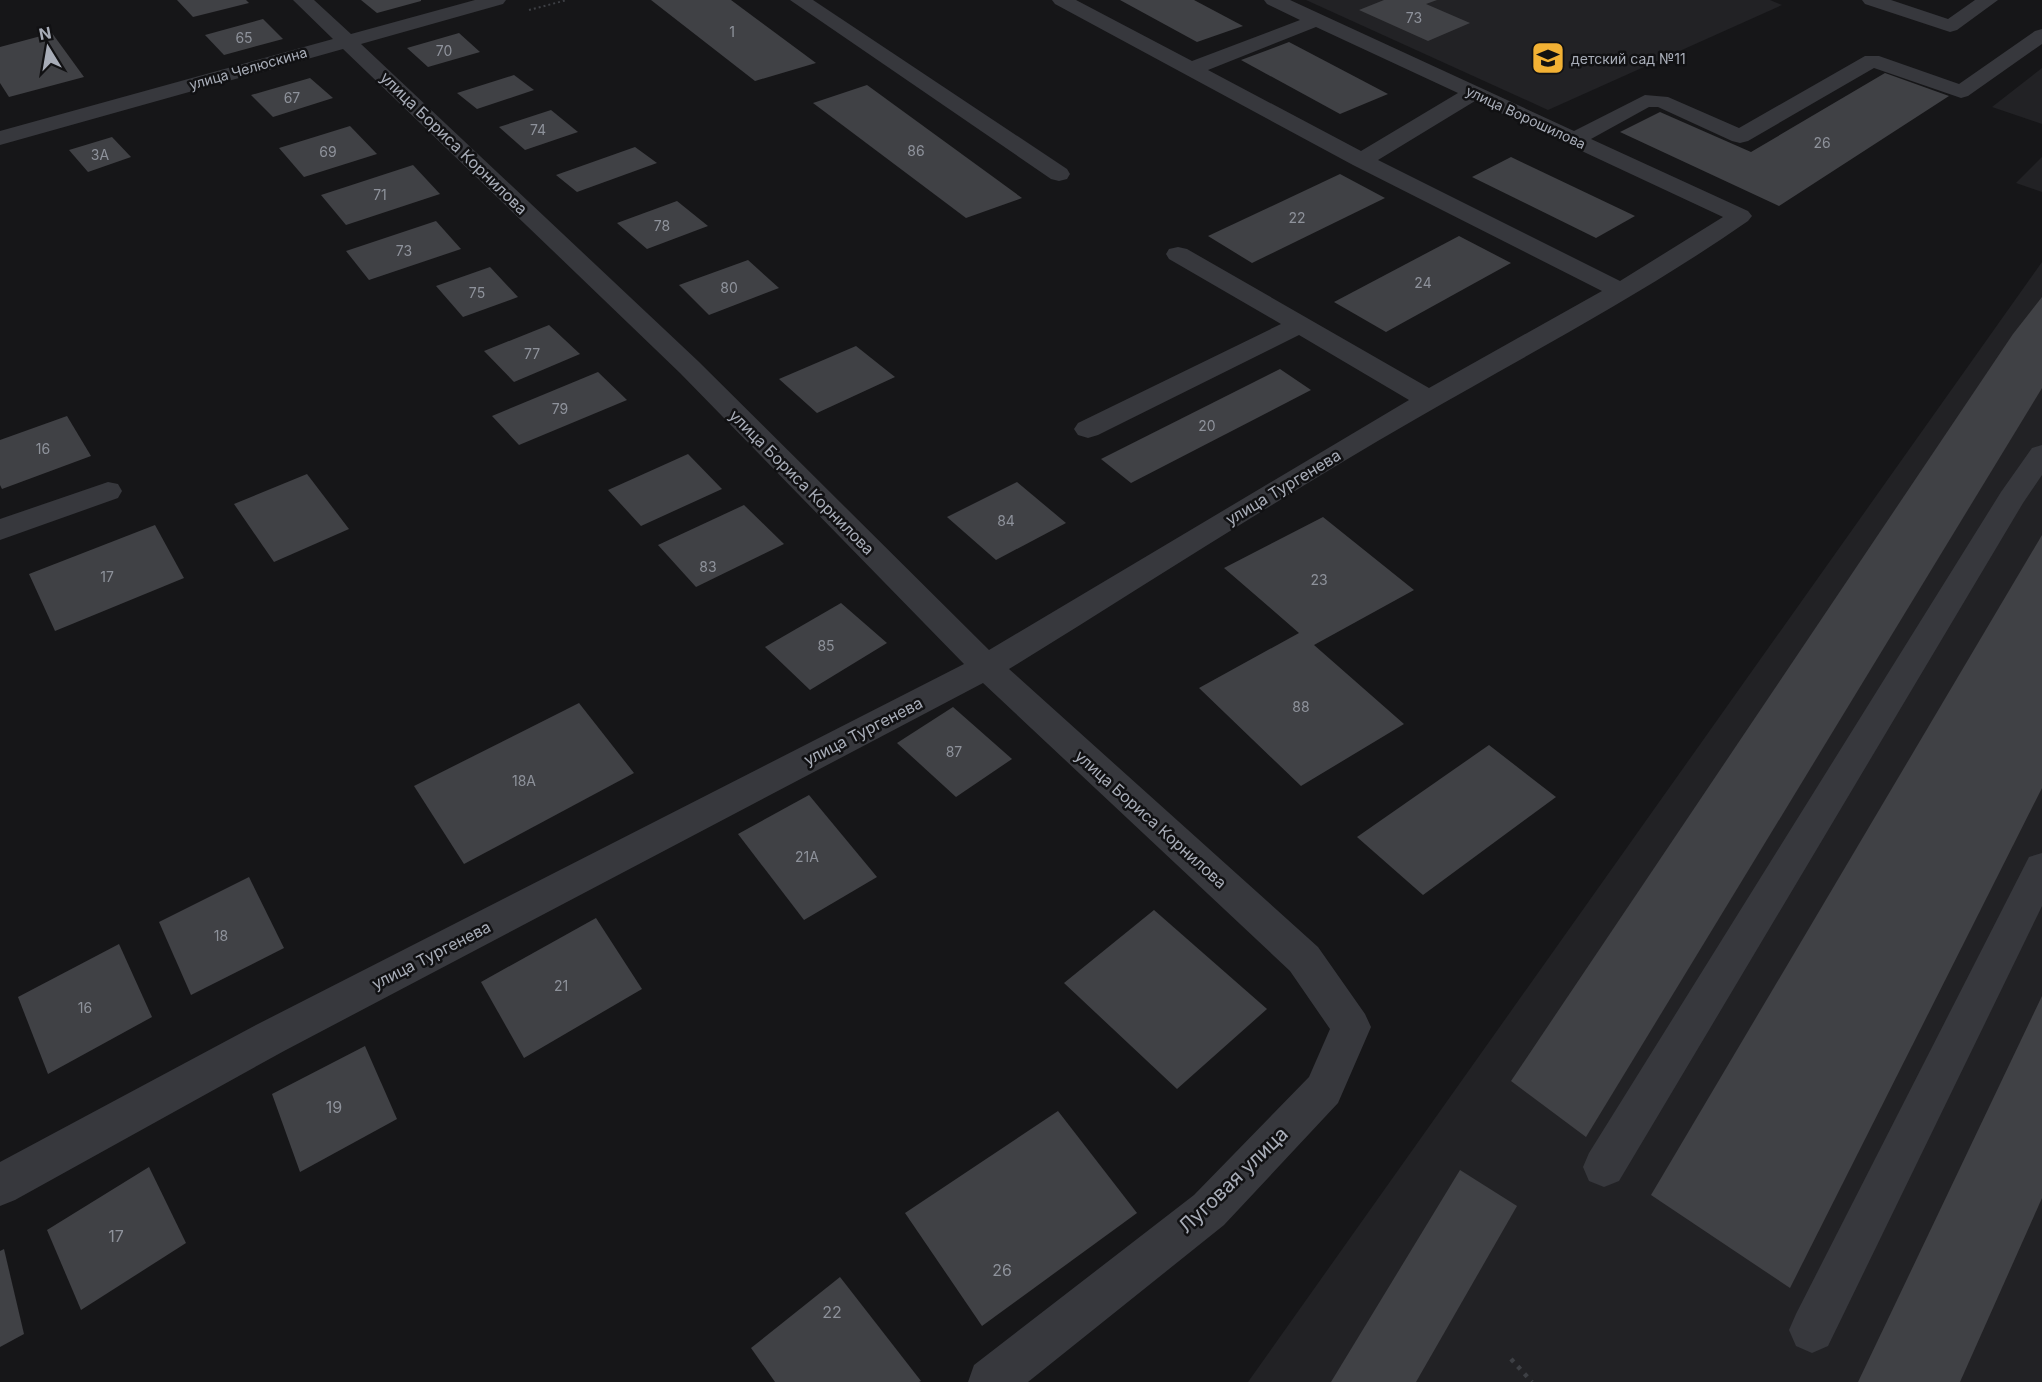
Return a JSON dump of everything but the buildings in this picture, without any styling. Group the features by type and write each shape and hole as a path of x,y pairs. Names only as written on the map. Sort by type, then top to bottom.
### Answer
{"street":[{"name":"улица Бориса Корнилова","path":"303,0 348,40 689,367 986,667 1304,959"},
{"name":"улица Челюскина","path":"2,134 496,0"},
{"path":"800,0 1059,174"},
{"name":"улица Ворошилова","path":"1274,0 1740,216 1705,240"},
{"path":"1872,0 1950,26 1988,0"},
{"path":"1069,1 1361,160 1621,291"},
{"path":"1191,69 1317,20"},
{"path":"1575,140 1645,101 1660,101 1740,136 1872,60 1962,92 2042,34"},
{"path":"1361,160 1474,93"},
{"name":"улица Тургенева","path":"0,1185 270,1038 986,667 1429,400 1621,291 1705,240"},
{"path":"1178,254 1429,400"},
{"path":"1088,429 1299,325"},
{"path":"1604,1167 2011,499 2042,454"},
{"path":"0,530 108,491"},
{"path":"1812,1330 2042,868"},
{"name":"Луговая улица","path":"991,1382 1209,1210 1324,1090 1351,1027 1304,959"}],"path":[{"path":"1511,1359 1532,1382"}],"shaded area":[{"name":"детский сад №11","path":"1306,0 1770,0 1782,5 1548,110"},
{"path":"2042,68 2042,124 1992,107"},
{"path":"2042,157 2042,192 2016,183"},
{"path":"2042,262 2042,1382 1248,1382"}],"place":[{"name":"детский сад №11","path":"1548,58"}]}
